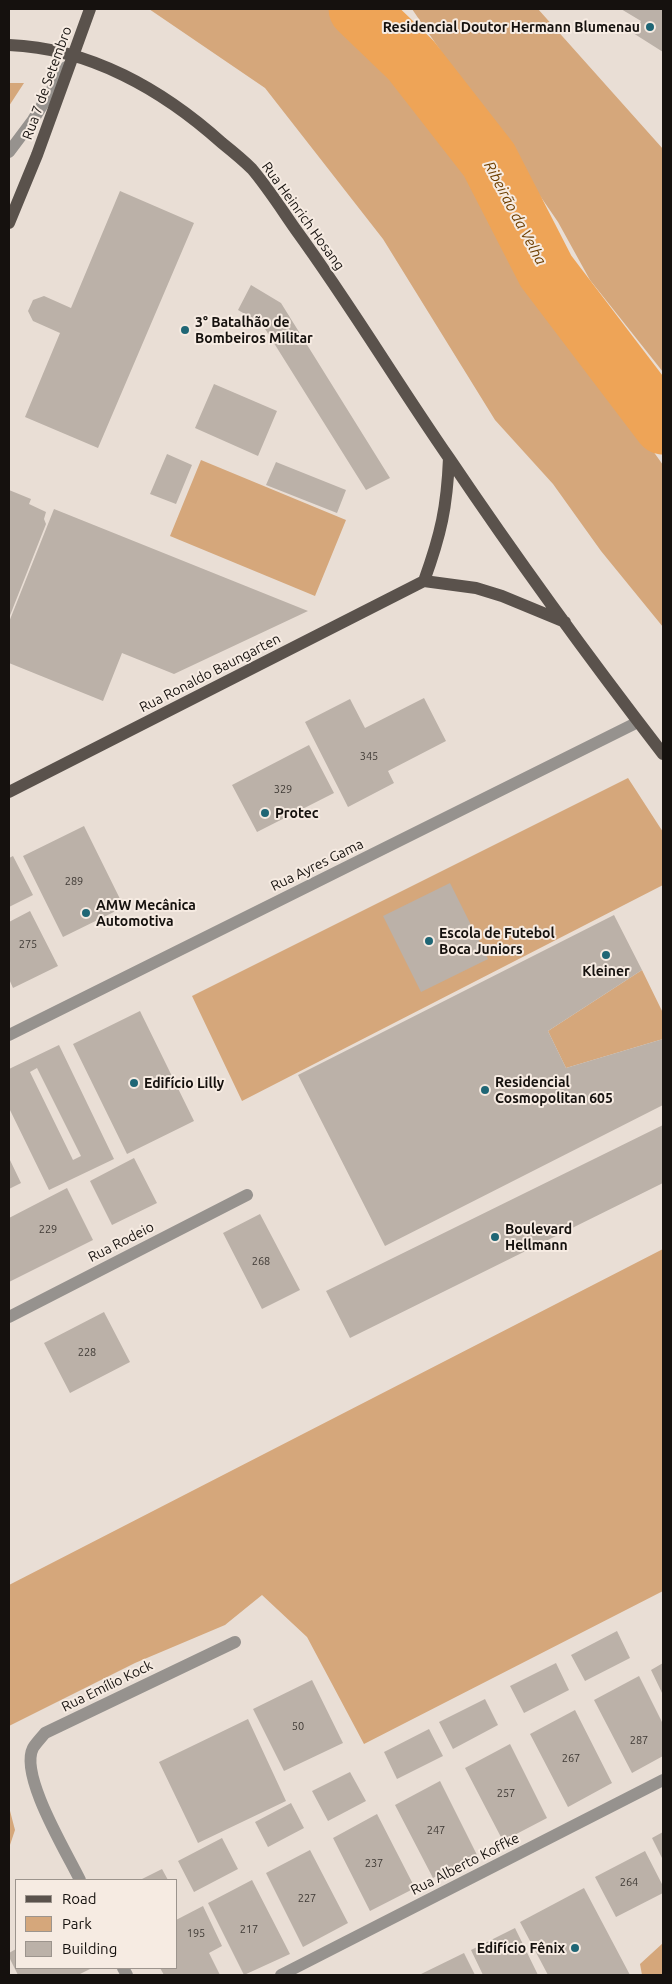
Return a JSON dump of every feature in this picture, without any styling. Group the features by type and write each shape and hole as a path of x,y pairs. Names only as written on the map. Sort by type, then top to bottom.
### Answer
{"main road":[{"name":"Rua 7 de Setembro","path":"9,223 37,155 90,9"},
{"name":"Rua Heinrich Hosang","path":"9,45 30,46 73,55 105,65 148,88 196,120 252,169 335,284 449,458 565,622 663,754"},
{"path":"449,458 447,498 441,534 424,581 476,588 502,596 565,622"},
{"name":"Rua Ronaldo Baungarten","path":"9,792 424,581"}],"street":[{"path":"9,152 33,120 73,55"},
{"name":"Rua Ayres Gama","path":"9,1035 638,722"},
{"name":"Rua Rodeio","path":"9,1316 247,1195"},
{"name":"Rua Emílio Kock","path":"80,1879 33,1786 30,1768 32,1749 45,1733 235,1642"},
{"name":"Rua Alberto Koffke","path":"281,1975 663,1780"}],"green space":[{"path":"149,9 333,9 420,105 481,186 519,263 663,465 663,627 601,551 553,484 495,420 383,239 265,88"},
{"path":"412,9 538,9 663,149 663,372 590,280 558,222"},
{"path":"9,83 24,83 9,106"},
{"path":"201,460 346,520 315,596 170,536"},
{"name":"Escola de Futebol Boca Juniors","path":"628,778 663,832 663,885 242,1101 192,996"},
{"path":"642,970 663,1013 663,1039 566,1068 548,1031"},
{"path":"663,1249 663,1591 364,1744 307,1637 262,1595 225,1625 135,1663 9,1726 9,1585"},
{"path":"9,1807 15,1830 9,1848"},
{"path":"663,1943 663,1975 642,1975 640,1964"}],"building":[{"name":"Residencial Doutor Hermann Blumenau","path":"621,9 663,9 663,52 633,33 641,21"},
{"path":"120,191 194,223 98,448 25,417 60,333 33,321 28,311 33,300 44,296 71,308"},
{"path":"251,285 281,303 390,478 366,490 262,324 238,310"},
{"path":"214,384 277,411 258,456 195,428"},
{"path":"167,454 192,465 176,504 150,494"},
{"path":"276,462 346,490 337,513 266,485"},
{"path":"9,490 31,499 29,504 46,512 44,519 46,524 9,618"},
{"path":"54,509 308,611 174,674 122,653 103,701 9,663 9,622"},
{"path":"424,698 446,741 388,771 394,783 348,807 305,722 350,699 365,728"},
{"path":"309,745 334,793 257,832 232,785"},
{"path":"84,826 124,907 63,937 23,856"},
{"path":"13,856 33,895 9,907 9,858"},
{"path":"450,883 488,959 421,992 383,916"},
{"path":"30,911 58,966 13,988 9,979 9,922"},
{"name":"Residencial Cosmopolitan 605","path":"614,915 642,970 548,1031 566,1068 663,1039 663,1105 385,1246 298,1075"},
{"name":"Edifício Lilly","path":"140,1011 194,1121 127,1154 73,1044"},
{"path":"59,1045 114,1159 49,1190 9,1108 9,1069","holes":["37,1068 81,1156 73,1160 30,1072"]},
{"name":"Boulevard Hellmann","path":"663,1125 663,1183 350,1338 326,1291"},
{"path":"9,1158 21,1183 9,1189"},
{"path":"134,1158 157,1203 112,1225 90,1181"},
{"path":"67,1188 93,1240 9,1282 9,1218"},
{"path":"260,1214 300,1290 262,1309 223,1233"},
{"path":"104,1312 130,1362 70,1393 44,1343"},
{"path":"617,1631 630,1658 585,1681 571,1655"},
{"path":"556,1663 569,1690 524,1713 510,1686"},
{"path":"663,1663 663,1695 651,1670"},
{"path":"639,1676 663,1724 663,1756 632,1773 594,1700"},
{"path":"312,1680 343,1743 284,1771 253,1709"},
{"path":"485,1699 498,1725 453,1749 439,1722"},
{"path":"575,1710 612,1783 568,1807 530,1734"},
{"path":"248,1719 286,1801 198,1843 159,1762"},
{"path":"429,1729 443,1756 397,1779 384,1752"},
{"path":"510,1744 547,1818 503,1841 465,1768"},
{"path":"350,1772 366,1801 328,1821 312,1791"},
{"path":"440,1781 477,1855 433,1878 395,1805"},
{"path":"291,1803 304,1828 268,1847 255,1822"},
{"path":"377,1814 415,1888 370,1911 333,1838"},
{"path":"663,1832 663,1860 652,1838"},
{"path":"222,1838 238,1869 194,1892 178,1861"},
{"path":"310,1850 348,1923 303,1947 266,1873"},
{"path":"645,1851 663,1886 663,1893 616,1917 595,1877"},
{"path":"162,1869 167,1879 142,1879"},
{"path":"252,1880 290,1954 244,1975 208,1903"},
{"name":"Edifício Fênix","path":"584,1888 630,1975 548,1975 520,1922"},
{"path":"203,1906 222,1946 209,1953 220,1975 164,1975 161,1969 178,1969 178,1919"},
{"path":"515,1928 538,1975 483,1975 471,1950"},
{"path":"15,1950 15,1969 9,1957 9,1953"},
{"path":"464,1953 475,1975 419,1975"},
{"path":"15,1969 90,1969 78,1975 18,1975"}],"waterway":[{"name":"Ribeirão da Velha","path":"358,9 411,60 489,160 546,271 663,425"}],"place":[{"name":"Residencial Doutor Hermann Blumenau","path":"650,27"},
{"name":"3° Batalhão de Bombeiros Militar","path":"185,330"},
{"name":"Protec","path":"265,813"},
{"name":"AMW Mecânica Automotiva","path":"86,913"},
{"name":"Escola de Futebol Boca Juniors","path":"429,941"},
{"name":"Kleiner","path":"606,955"},
{"name":"Edifício Lilly","path":"134,1083"},
{"name":"Residencial Cosmopolitan 605","path":"485,1090"},
{"name":"Boulevard Hellmann","path":"495,1237"},
{"name":"Edifício Fênix","path":"575,1948"}]}
